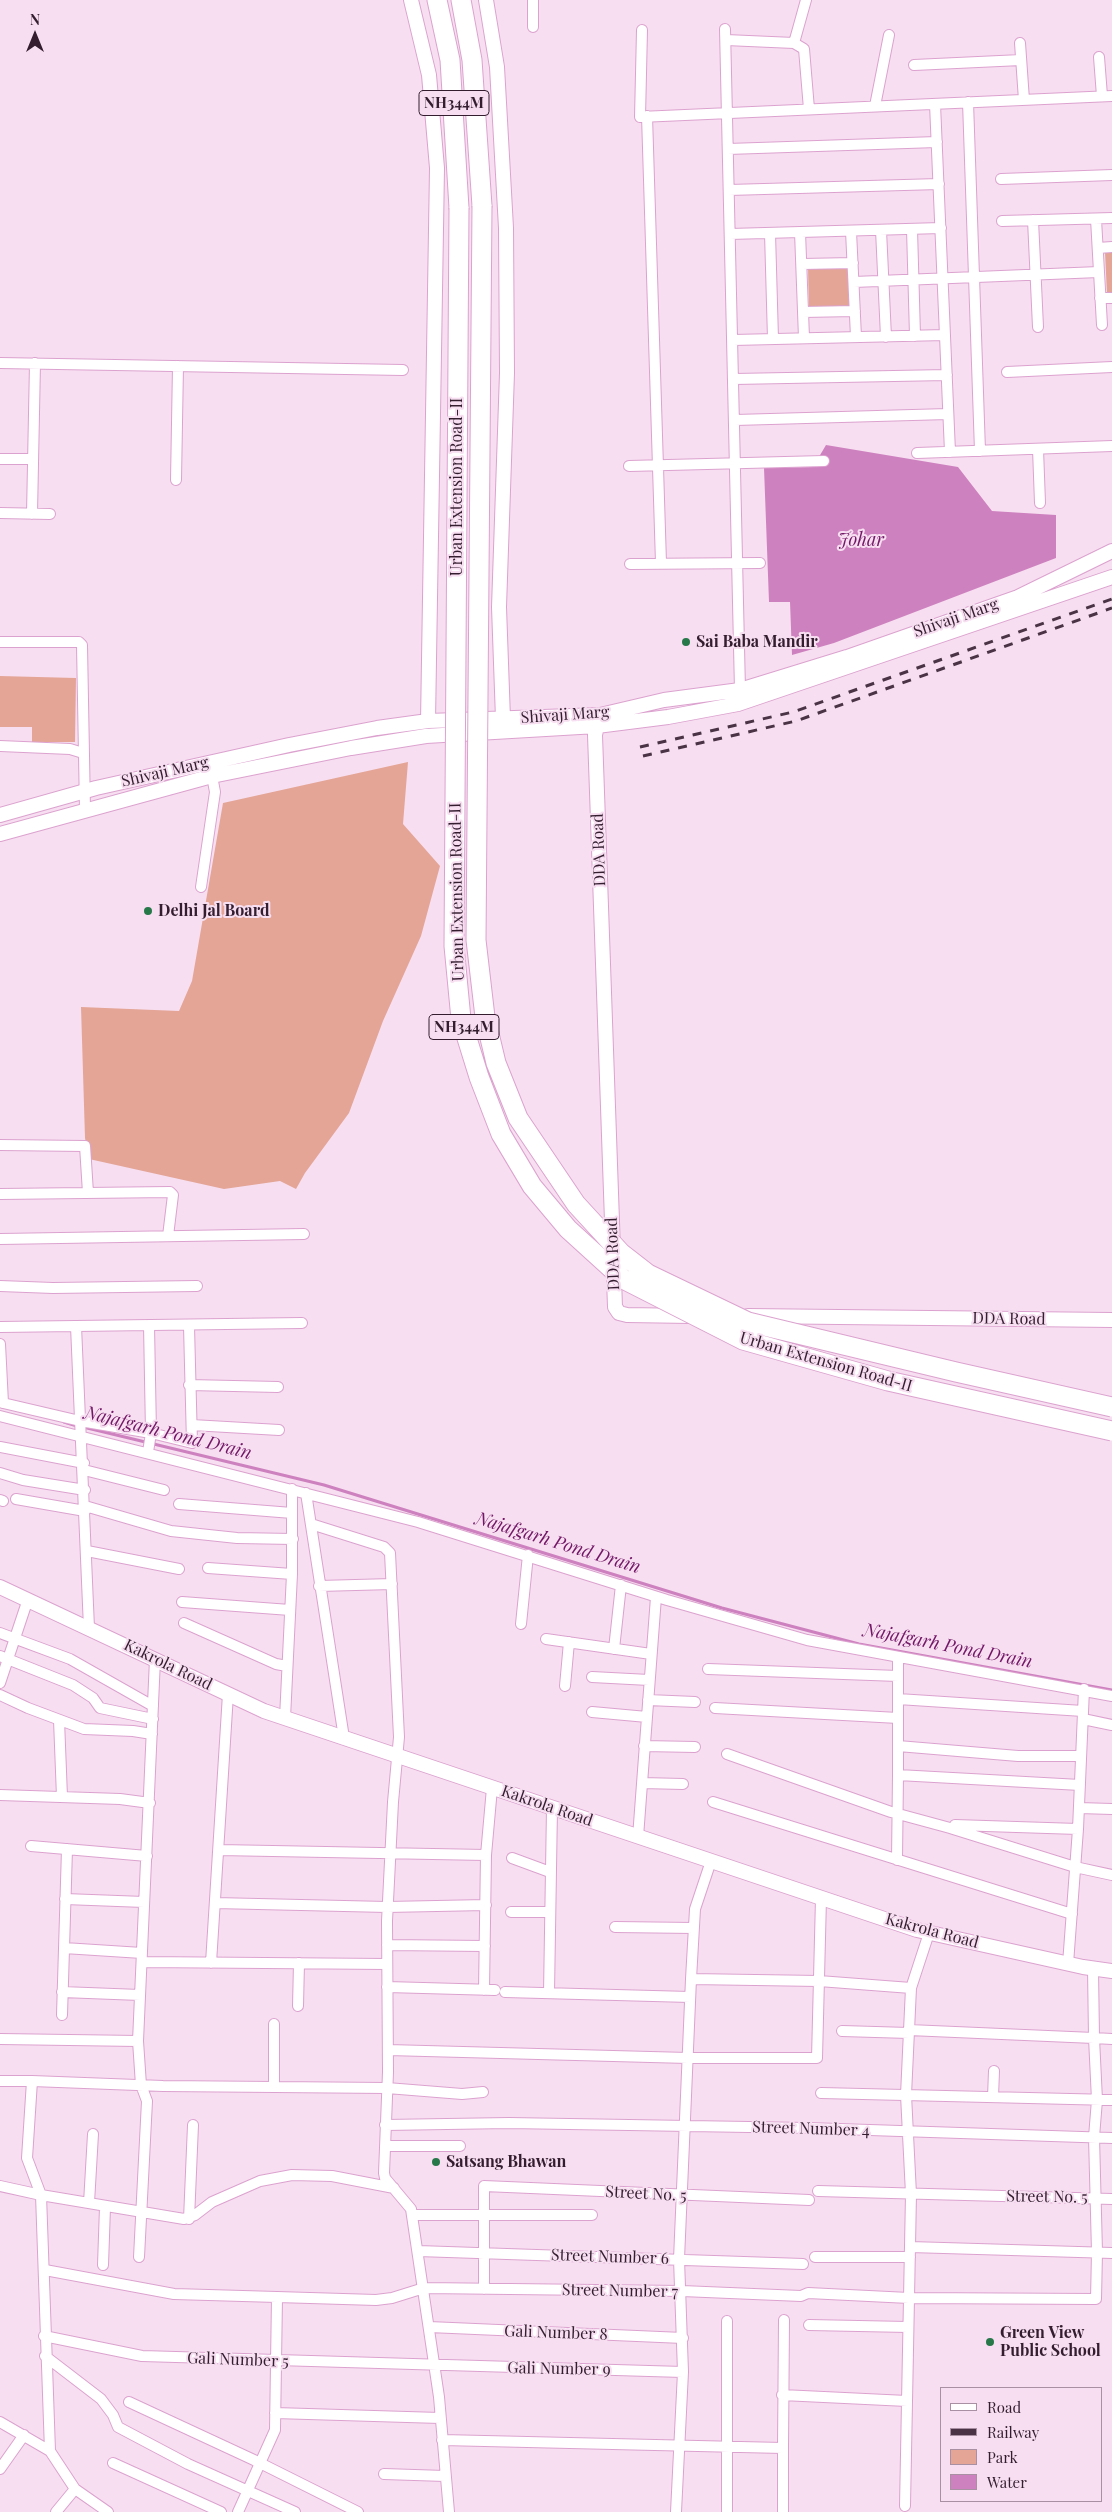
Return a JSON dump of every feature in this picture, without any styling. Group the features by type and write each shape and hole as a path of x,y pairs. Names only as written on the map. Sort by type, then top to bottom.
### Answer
{"highway":[{"name":"Urban Extension Road-II","path":"436,0 450,60 460,208 454,946 461,1019 479,1077 501,1134 532,1186 568,1229 624,1279 743,1340 888,1381 1112,1430"},
{"name":"Urban Extension Road-II","path":"461,0 473,68 482,206 476,940 485,1017 496,1063 518,1118 576,1204 622,1253 648,1274 748,1322 1112,1407"}],"street":[{"path":"411,0 429,75 437,168 428,721"},
{"path":"486,0 497,67 506,228 507,373 499,607 503,719"},
{"path":"533,0 533,27"},
{"path":"794,43 806,0"},
{"path":"725,29 739,563 740,690"},
{"path":"642,30 640,117 1107,96 1099,57"},
{"path":"874,106 889,34"},
{"path":"726,40 794,43 804,49 809,109"},
{"path":"1020,43 1024,100"},
{"path":"914,65 1021,60"},
{"path":"968,102 980,451"},
{"path":"936,104 950,452"},
{"path":"647,116 662,563"},
{"path":"728,149 937,142"},
{"path":"1001,179 1112,175"},
{"path":"729,190 939,184"},
{"path":"1002,221 1112,218"},
{"path":"1096,219 1102,325"},
{"path":"1033,220 1038,327"},
{"path":"730,234 941,228"},
{"path":"912,229 915,336"},
{"path":"881,230 886,337"},
{"path":"851,231 856,337"},
{"path":"800,232 804,338"},
{"path":"770,233 773,339"},
{"path":"1098,248 1112,247"},
{"path":"802,264 853,263"},
{"path":"854,282 1099,272"},
{"path":"1100,298 1112,298"},
{"path":"804,312 855,310"},
{"path":"733,340 945,335"},
{"path":"0,363 403,370"},
{"path":"32,514 35,364"},
{"path":"176,480 178,366"},
{"path":"1007,372 1112,367"},
{"path":"734,379 947,375"},
{"path":"735,420 948,414"},
{"path":"917,453 1112,446"},
{"path":"1038,449 1040,503"},
{"path":"0,459 33,459"},
{"path":"629,466 824,461"},
{"path":"0,513 50,514"},
{"name":"Shivaji Marg","path":"0,815 84,791 289,745 377,728 428,721 600,714 664,700 740,690 847,657 1018,597 1112,551"},
{"path":"630,564 760,563"},
{"name":"Shivaji Marg","path":"0,834 212,776 426,736 596,729 738,704 1112,577"},
{"path":"0,642 78,642 82,645 85,810"},
{"name":"DDA Road","path":"596,729 614,1290 615,1307 619,1313 627,1315 1112,1320"},
{"path":"0,746 68,749 83,753"},
{"path":"202,887 215,792 212,776"},
{"path":"0,1145 85,1146 88,1194"},
{"path":"0,1194 172,1193 168,1236"},
{"path":"0,1239 304,1234"},
{"path":"0,1286 53,1288 197,1286"},
{"path":"0,1328 302,1323"},
{"path":"149,1325 149,1443"},
{"path":"76,1326 80,1427 85,1490 89,1628"},
{"path":"0,1416 80,1427 149,1443 192,1444 189,1326"},
{"path":"0,1346 1,1402 80,1427 149,1443 292,1489 418,1522 768,1630 898,1658 1084,1689 1112,1696"},
{"path":"189,1385 278,1387"},
{"path":"192,1425 279,1430"},
{"path":"0,1447 84,1467 164,1490"},
{"path":"0,1473 23,1480 85,1490"},
{"path":"285,1718 292,1574 292,1489"},
{"path":"306,1493 344,1738"},
{"path":"16,1499 85,1509 171,1531 237,1538 293,1539"},
{"path":"179,1504 292,1513"},
{"path":"311,1524 388,1550 392,1584 399,1737 396,1756 387,1907 388,2050 384,2173 394,2188 409,2204 413,2215 435,2366 449,2512"},
{"path":"87,1551 180,1569"},
{"path":"521,1624 528,1555"},
{"path":"208,1568 292,1574"},
{"path":"319,1586 392,1584"},
{"path":"614,1649 620,1585"},
{"name":"Kakrola Road","path":"0,1587 28,1598 264,1711 929,1933 1068,1964 1112,1971"},
{"path":"638,1837 656,1597"},
{"path":"0,1683 4,1657 15,1639 28,1598"},
{"path":"182,1602 290,1610"},
{"path":"184,1623 276,1664 287,1666"},
{"path":"0,1633 70,1660 153,1706"},
{"path":"546,1638 651,1654"},
{"path":"565,1686 569,1642"},
{"path":"4,1657 73,1685 94,1700 100,1708 153,1720"},
{"path":"897,1860 898,1658"},
{"path":"139,2257 148,2101 141,2085 138,2042 155,1659"},
{"path":"708,1669 898,1676"},
{"path":"592,1677 649,1680"},
{"path":"1068,1964 1078,1829 1084,1689"},
{"path":"211,1963 228,1694"},
{"path":"0,1695 84,1729 133,1731 152,1734"},
{"path":"898,1699 1083,1715 1112,1725"},
{"path":"648,1700 695,1702"},
{"path":"715,1708 898,1718"},
{"path":"592,1712 647,1717"},
{"path":"60,1720 62,1797"},
{"path":"644,1746 695,1747"},
{"path":"898,1746 1018,1756 1081,1756"},
{"path":"727,1754 898,1814 937,1824 1075,1868 1112,1875"},
{"path":"898,1775 1080,1785"},
{"path":"642,1783 682,1784"},
{"path":"492,1788 486,1855 485,1946 495,1991"},
{"path":"0,1795 120,1799 150,1803"},
{"path":"713,1802 1072,1914"},
{"path":"549,1993 552,1808"},
{"path":"1079,1808 1112,1809"},
{"path":"937,1824 1078,1829"},
{"path":"31,1846 146,1856"},
{"path":"62,2015 67,1849"},
{"path":"218,1850 486,1855"},
{"path":"512,1858 550,1872"},
{"path":"676,2512 683,2372 682,2291 679,2259 690,1997 695,1909 710,1861"},
{"path":"388,2050 688,2058 817,2058 821,1898"},
{"path":"65,1899 144,1902"},
{"path":"215,1902 387,1907 486,1905"},
{"path":"511,1912 549,1912"},
{"path":"615,1927 694,1928"},
{"path":"905,2506 911,2194 906,2095 911,1988 929,1933"},
{"path":"387,1945 485,1946"},
{"path":"64,1948 142,1958 211,1963 387,1964"},
{"path":"298,2006 299,1963"},
{"path":"1093,1969 1097,2100 1094,2138 1098,2252"},
{"path":"691,1979 819,1981 911,1988"},
{"path":"387,1987 690,1997"},
{"path":"62,1992 140,1995"},
{"path":"274,2024 274,2087"},
{"path":"842,2031 909,2031 1112,2039"},
{"path":"0,2039 138,2042"},
{"path":"993,2097 994,2071"},
{"path":"0,2081 387,2088 462,2094 483,2092"},
{"path":"32,2081 26,2158 41,2195 45,2270 44,2336 50,2451"},
{"path":"821,2093 1112,2100"},
{"name":"Street Number 4","path":"385,2125 509,2123 809,2128 1112,2138"},
{"path":"189,2218 193,2125"},
{"path":"89,2203 93,2134"},
{"path":"385,2146 460,2146"},
{"path":"0,2186 105,2207 141,2211 166,2218 189,2218 212,2202 260,2181 292,2175 332,2176 394,2188"},
{"name":"Street No. 5","path":"484,2215 484,2186 809,2200"},
{"name":"Street No. 5","path":"818,2192 1112,2199"},
{"path":"103,2265 105,2207"},
{"path":"413,2215 592,2215"},
{"path":"484,2215 484,2289"},
{"name":"Street Number 6","path":"418,2252 803,2264"},
{"path":"815,2257 910,2252 1112,2252"},
{"name":"Street Number 7","path":"45,2270 174,2294 376,2300 392,2298 424,2288 682,2291 727,2294 815,2294 909,2298 1096,2299 1098,2252"},
{"path":"238,2512 275,2430 277,2297"},
{"path":"783,2512 782,2395 784,2320"},
{"path":"727,2321 727,2512"},
{"path":"809,2325 908,2327"},
{"name":"Gali Number 8","path":"429,2327 683,2338"},
{"name":"Gali Number 5","path":"44,2336 142,2356 435,2366"},
{"path":"45,2356 101,2400 113,2415 118,2427 188,2464 295,2512"},
{"name":"Gali Number 9","path":"435,2366 683,2372"},
{"path":"782,2395 907,2401"},
{"path":"130,2402 260,2463 358,2512"},
{"path":"275,2414 440,2418"},
{"path":"0,2422 50,2451 75,2489 108,2512"},
{"path":"0,2468 24,2435"},
{"path":"442,2440 783,2448"},
{"path":"113,2463 221,2512"},
{"path":"384,2474 445,2476"},
{"path":"56,2512 75,2489"}],"green space":[{"path":"1105,252 1112,252 1112,294 1107,294"},
{"path":"850,266 852,309 809,310 808,268"},
{"path":"0,676 76,678 75,742 32,742 32,727 0,727"},
{"path":"408,762 403,824 440,866 421,936 383,1021 349,1113 305,1173 296,1189 280,1181 224,1189 89,1159 85,1138 81,1007 179,1011 192,981 223,803"}],"water":[{"name":"Johar","path":"826,445 958,467 992,511 1056,515 1056,558 834,643 792,655 790,602 769,602 764,468 813,467"}],"waterway":[{"name":"Najafgarh Pond Drain","path":"64,1422 77,1426"},
{"name":"Najafgarh Pond Drain","path":"83,1427 324,1485 722,1608 859,1644 1112,1690"}],"railway":[{"path":"640,747 793,712 1112,599"},
{"path":"643,756 796,721 1112,608"}],"place":[{"name":"Sai Baba Mandir","path":"686,642"},
{"name":"Delhi Jal Board","path":"148,911"},
{"name":"Satsang Bhawan","path":"436,2162"},
{"name":"Green View Public School","path":"990,2342"}]}
